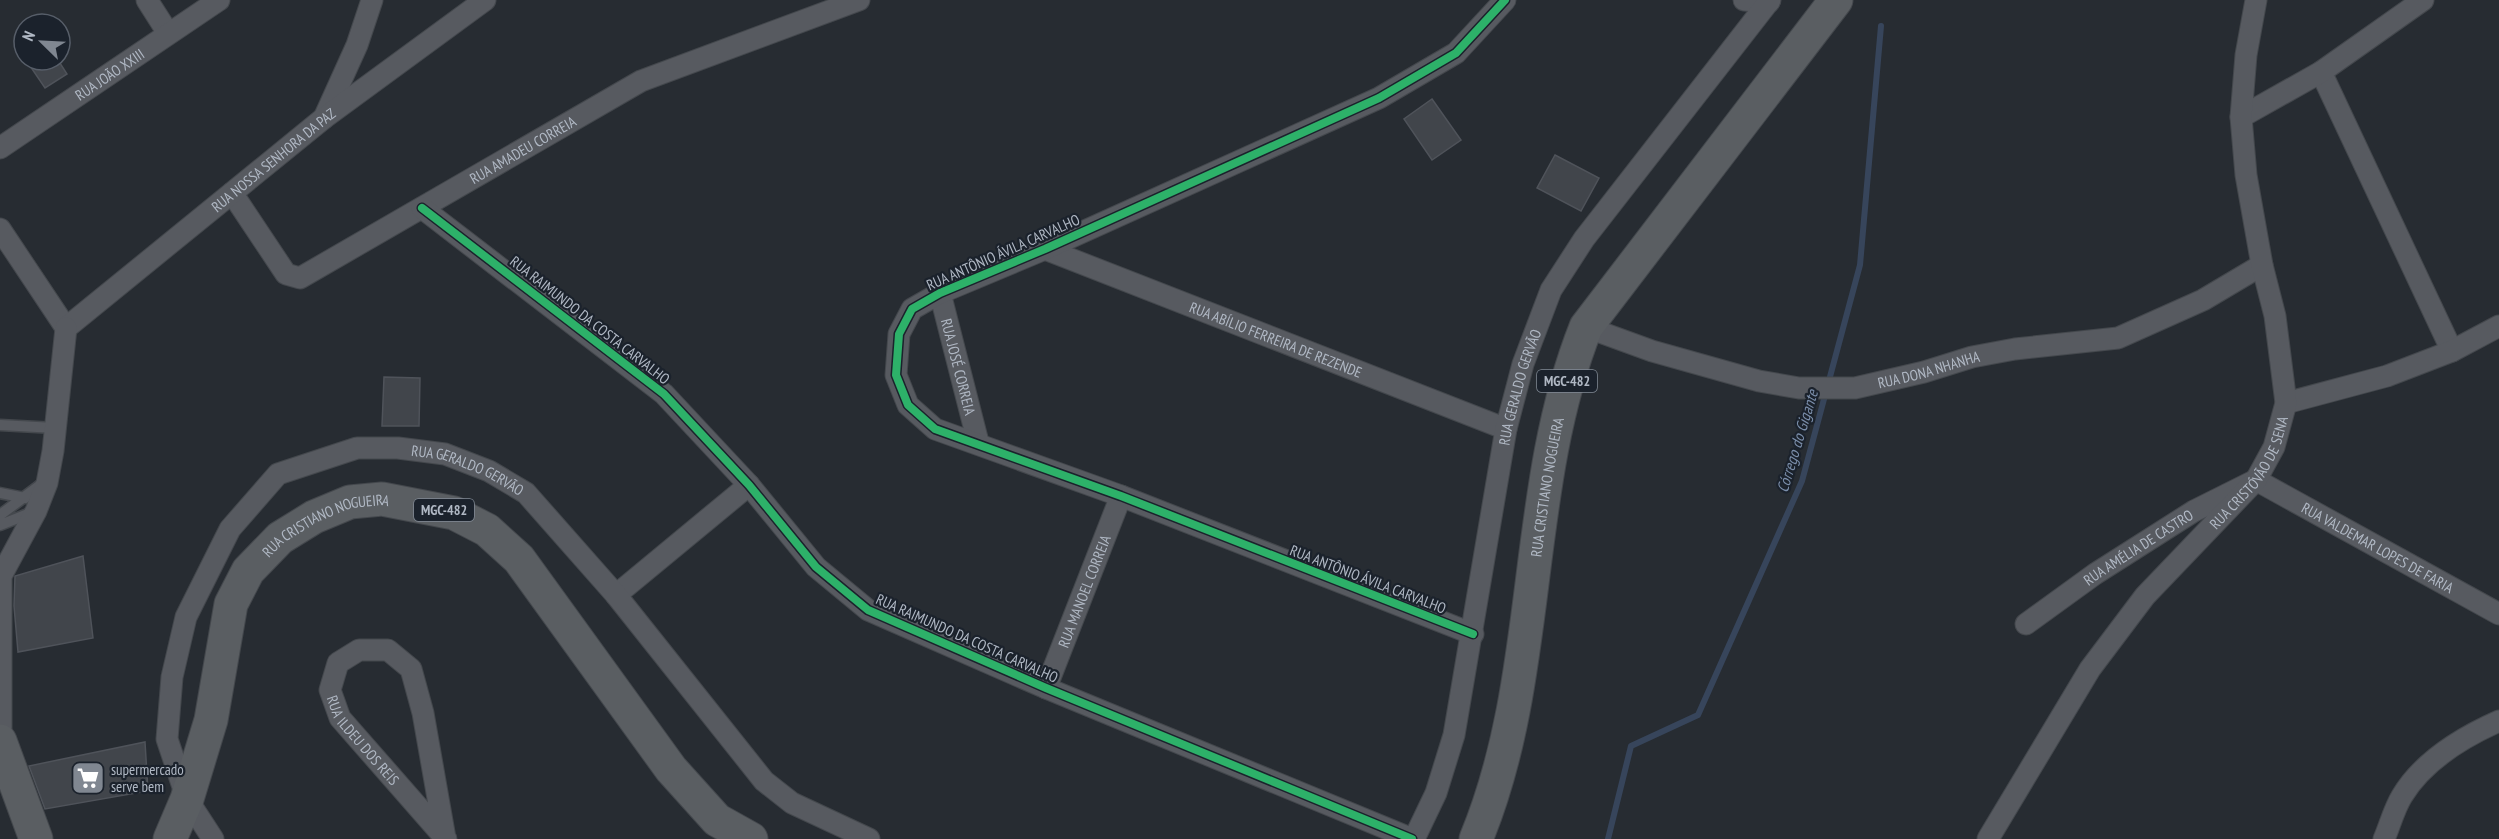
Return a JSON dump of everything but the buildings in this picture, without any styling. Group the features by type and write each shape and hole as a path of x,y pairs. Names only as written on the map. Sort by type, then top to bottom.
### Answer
{"highway":[{"name":"RUA CRISTIANO NOGUEIRA","path":"1476,839 1494,796 1521,679 1553,434 1570,367 1586,327 1836,0"},
{"name":"RUA CRISTIANO NOGUEIRA","path":"188,799 211,720 231,604 248,571 280,538 314,517 350,502 382,499 454,513 487,530 519,559 671,769 717,820 751,839"},
{"path":"0,742 36,839"},
{"name":"MGC-482","path":"170,839 188,799"}],"street":[{"path":"147,0 168,33"},
{"name":"RUA JOÃO XXIII","path":"0,148 219,0"},
{"path":"324,118 357,45 372,0"},
{"name":"RUA NOSSA SENHORA DA PAZ","path":"66,328 324,118 485,0"},
{"name":"RUA ANTÔNIO ÁVILA CARVALHO","path":"1473,634 1121,496 978,442 935,429 908,405 896,375 899,334 912,309 940,293 1045,249 1379,98 1456,53 1505,0"},
{"path":"1744,0 1769,1"},
{"name":"RUA CRISTÓVÃO DE SENA","path":"1988,839 2090,669 2145,596 2256,480 2274,447 2286,403 2275,316 2262,265 2246,175 2241,117 2246,56 2256,0"},
{"path":"2241,117 2321,72 2423,0"},
{"name":"RUA GERALDO GERVÃO","path":"1413,839 1436,793 1454,735 1473,634 1506,429 1523,364 1551,290 1584,239 1769,1"},
{"name":"RUA AMADEU CORREIA","path":"232,193 286,274 293,278 300,278 641,81 850,2"},
{"path":"2321,72 2452,351"},
{"name":"RUA RAIMUNDO DA COSTA CARVALHO","path":"422,208 664,394 749,485 816,567 868,610 1046,688 1413,839"},
{"path":"0,229 66,328 48,479 31,505 1,576 0,742"},
{"name":"RUA ABÍLIO FERREIRA DE REZENDE","path":"1045,249 1506,429"},
{"name":"RUA DONA NHANHA","path":"1586,327 1652,351 1724,371 1799,388 1855,388 1924,372 1972,357 2015,349 2118,338 2204,300 2262,265"},
{"name":"RUA JOSÉ CORREIA","path":"940,293 978,442"},
{"path":"2286,403 2387,376 2452,351 2499,326"},
{"name":"RUA GERALDO GERVÃO","path":"213,839 188,799 167,739 172,678 186,617 230,529 278,474 357,448 398,448 445,454 489,471 526,493 616,596 764,781 792,803 869,839"},
{"name":"RUA VALDEMAR LOPES DE FARIA","path":"2256,480 2499,614"},
{"name":"RUA AMÉLIA DE CASTRO","path":"2026,624 2095,574 2194,511 2256,480"},
{"path":"616,596 749,485"},
{"name":"RUA MANOEL CORREIA","path":"1046,688 1121,496"},
{"name":"RUA ILDEU DOS REIS","path":"359,650 388,650 411,669 423,713 445,838 340,718 330,690 338,663 359,650"},
{"path":"2384,839 2402,796 2425,768 2467,735 2499,721"}],"lane":[{"path":"0,425 55,428"},
{"path":"0,493 31,505"},
{"path":"0,515 31,505"},
{"path":"0,525 31,505"}],"waterway":[{"name":"Córrego do Gigante","path":"1608,839 1631,746 1698,715 1802,481 1860,265 1881,26"}],"cycle path":[{"path":"1473,634 1121,496 935,429 908,405 896,375 899,334 912,309 940,293 1045,249 1379,98 1456,53 1505,0"},
{"path":"422,208 664,394 749,485 816,567 868,610 1046,688 1412,839"}],"place":[{"name":"supermercado serve bem","path":"88,778"}]}
